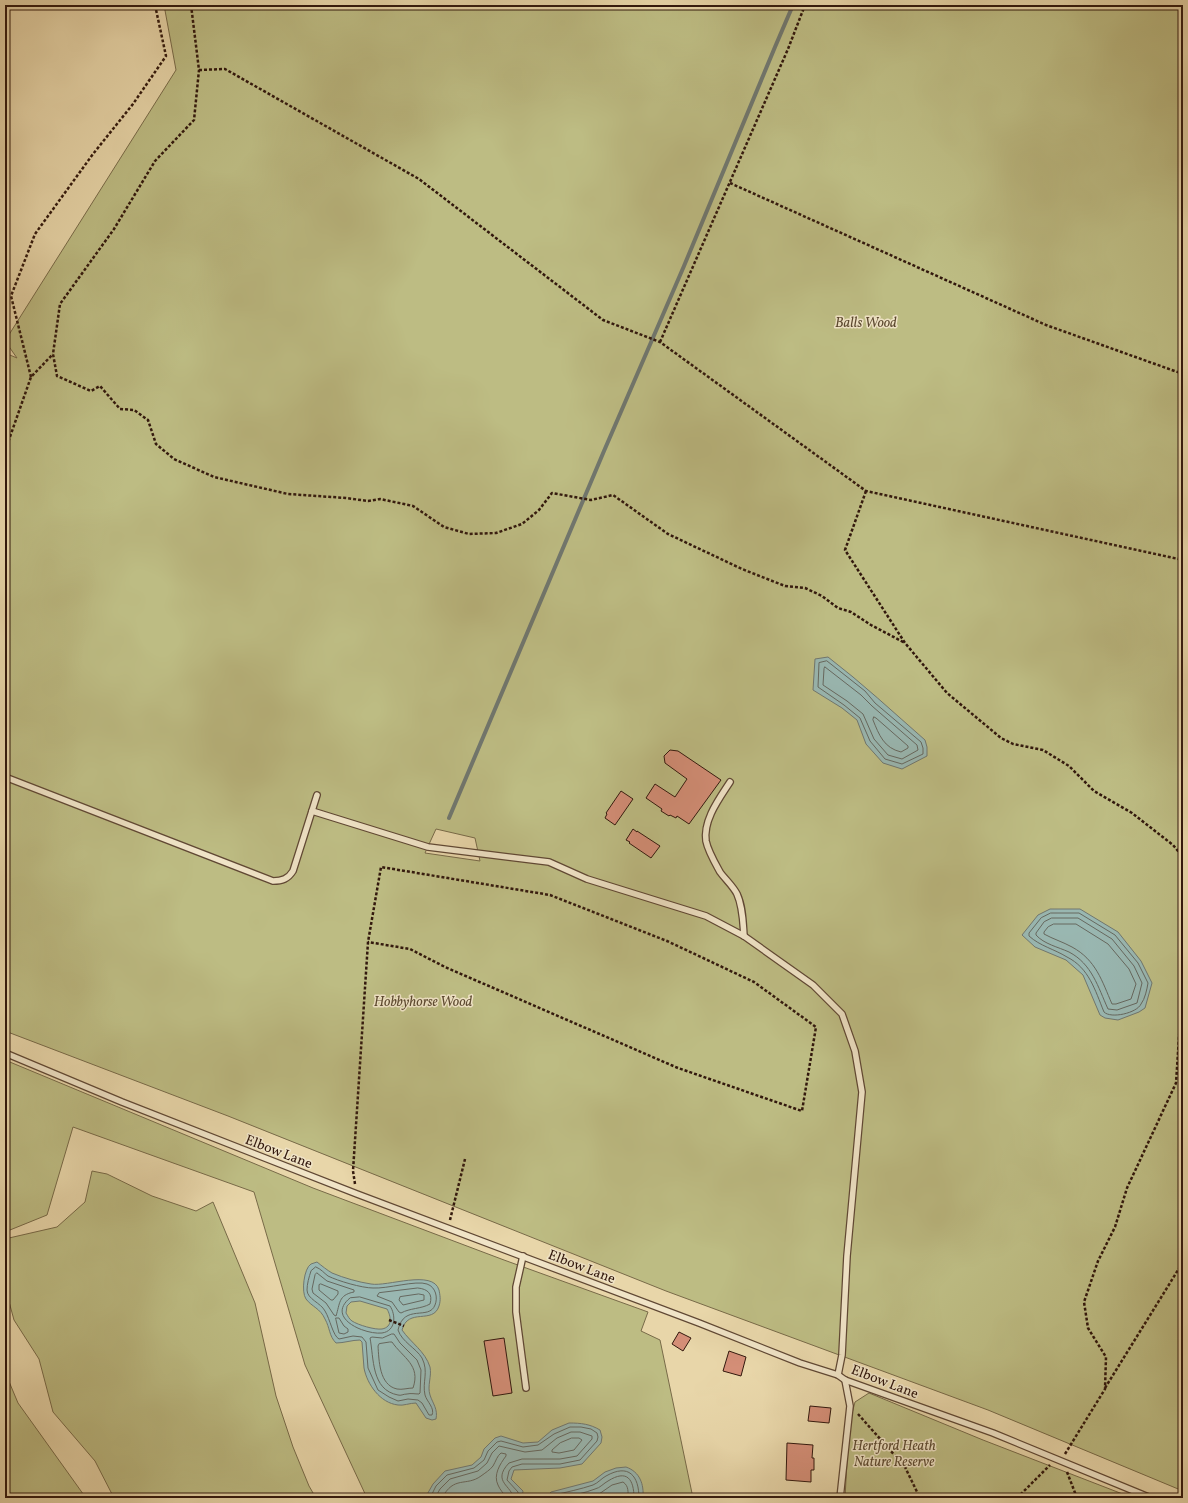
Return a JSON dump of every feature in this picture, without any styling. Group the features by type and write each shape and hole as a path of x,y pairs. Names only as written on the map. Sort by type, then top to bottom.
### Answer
{"lane":[{"path":"5,777 273,881 282,881 290,876 293,871 317,795"},
{"path":"730,782 711,814 707,828 706,841 721,872 737,894 742,912 744,936"},
{"path":"312,811 428,847 549,862 587,879 706,916 744,936 813,986 842,1014 855,1051 862,1092 847,1256 842,1355 838,1375"},
{"name":"Elbow Lane","path":"5,1053 122,1102 357,1194 699,1323 800,1363 838,1375 845,1380 993,1433 1151,1498"},
{"path":"523,1256 516,1287 516,1312 526,1388"},
{"path":"840,1498 850,1406 845,1380"}],"path":[{"path":"31,377 12,296 35,234 93,154 133,104 166,56 155,5"},
{"path":"191,5 199,70 194,120 155,161 114,229 60,304 53,354 57,376 91,391 100,386 120,409 134,410 148,420 156,444 174,459 214,477 288,494 368,501 380,499 413,506 444,527 469,534 496,533 522,524 539,510 552,493 591,500 613,495 668,534 749,572 785,586 805,588 822,596 838,608 851,612 871,625 905,643"},
{"path":"660,342 730,183 805,5"},
{"path":"199,70 225,69 418,179 603,320 660,342 866,491 1183,560"},
{"path":"730,183 1046,325 1183,374"},
{"path":"5,451 31,377 53,354"},
{"path":"866,491 845,550 905,643 947,693 1001,738 1013,744 1043,750 1069,766 1094,791 1132,813 1173,845 1183,857"},
{"path":"357,1194 353,1171 368,942 381,867 550,895 668,941 754,982 816,1027 802,1111 678,1068 445,967 410,949 368,942"},
{"path":"1105,1389 1106,1357 1088,1328 1084,1302 1098,1261 1115,1227 1127,1188 1176,1083 1180,1022 1183,1015"},
{"path":"448,1228 465,1159"},
{"path":"1016,1498 1061,1462 1183,1262"},
{"path":"389,1320 404,1326"},
{"path":"850,1406 905,1467 920,1498"},
{"path":"1061,1462 1077,1498"}],"green space":[{"path":"164,5 1183,5 1183,1491 988,1410 666,1291 228,1116 5,1031 5,353 17,358 5,341 176,70","holes":["436,829 475,838 480,861 425,853"]},
{"path":"5,1060 313,1188 504,1260 648,1312 641,1331 660,1340 693,1498 367,1498 305,1365 254,1192 73,1127 47,1215 5,1232"},
{"path":"92,1171 107,1174 152,1196 196,1211 213,1202 255,1303 276,1396 293,1447 309,1486 316,1498 114,1498 95,1461 53,1412 39,1359 14,1320 5,1287 5,1242 9,1238 57,1227 85,1202"},
{"path":"5,1372 18,1403 86,1498 5,1498"},
{"name":"Hertford Heath Nature Reserve","path":"869,1393 983,1440 1133,1498 845,1498 849,1425 855,1402"}],"water":[{"path":"828,657 865,687 925,740 927,756 902,769 883,763 866,744 857,720 842,708 813,690 815,659"},
{"path":"1050,909 1080,909 1118,932 1141,961 1152,983 1145,1008 1139,1012 1118,1020 1105,1018 1100,1015 1083,975 1066,960 1035,947 1022,935 1038,915"},
{"path":"317,1262 332,1273 351,1280 371,1284 419,1280 428,1281 435,1284 439,1290 440,1298 439,1306 436,1312 432,1315 409,1319 405,1323 402,1330 428,1361 430,1367 429,1392 436,1409 436,1419 432,1420 426,1418 416,1403 398,1405 386,1401 375,1392 368,1380 364,1368 362,1342 360,1340 336,1343 323,1315 308,1302 304,1296 305,1275 309,1266","holes":["360,1301 387,1309 390,1321 388,1326 382,1329 371,1328 355,1323 346,1313 347,1306 351,1302"]},
{"path":"569,1423 585,1424 600,1430 602,1437 601,1443 582,1464 560,1468 514,1470 511,1479 523,1491 522,1498 425,1498 433,1484 445,1471 472,1465 481,1457 484,1449 495,1438 501,1436 523,1443 538,1442 552,1430"},
{"path":"626,1467 638,1475 642,1483 643,1498 545,1498 551,1492 593,1481 605,1472 616,1468"}],"building":[{"path":"670,750 678,751 721,780 689,824 677,816 676,818 670,815 669,816 646,798 655,784 675,797 687,779 665,763 664,756"},
{"path":"621,791 633,799 615,825 605,818 606,813"},
{"path":"633,829 660,846 651,858 626,840"},
{"path":"679,1332 691,1338 683,1351 672,1344"},
{"path":"504,1338 512,1393 493,1396 484,1341"},
{"path":"729,1351 746,1357 741,1376 723,1371"},
{"path":"810,1406 831,1408 829,1423 808,1421"},
{"path":"787,1443 813,1445 812,1458 814,1458 814,1470 811,1470 811,1482 786,1480"}],"waterway":[{"path":"449,818 684,266 793,5"}],"park label":[{"name":"Balls Wood","path":"866,322"},
{"name":"Hobbyhorse Wood","path":"423,1001"}]}
